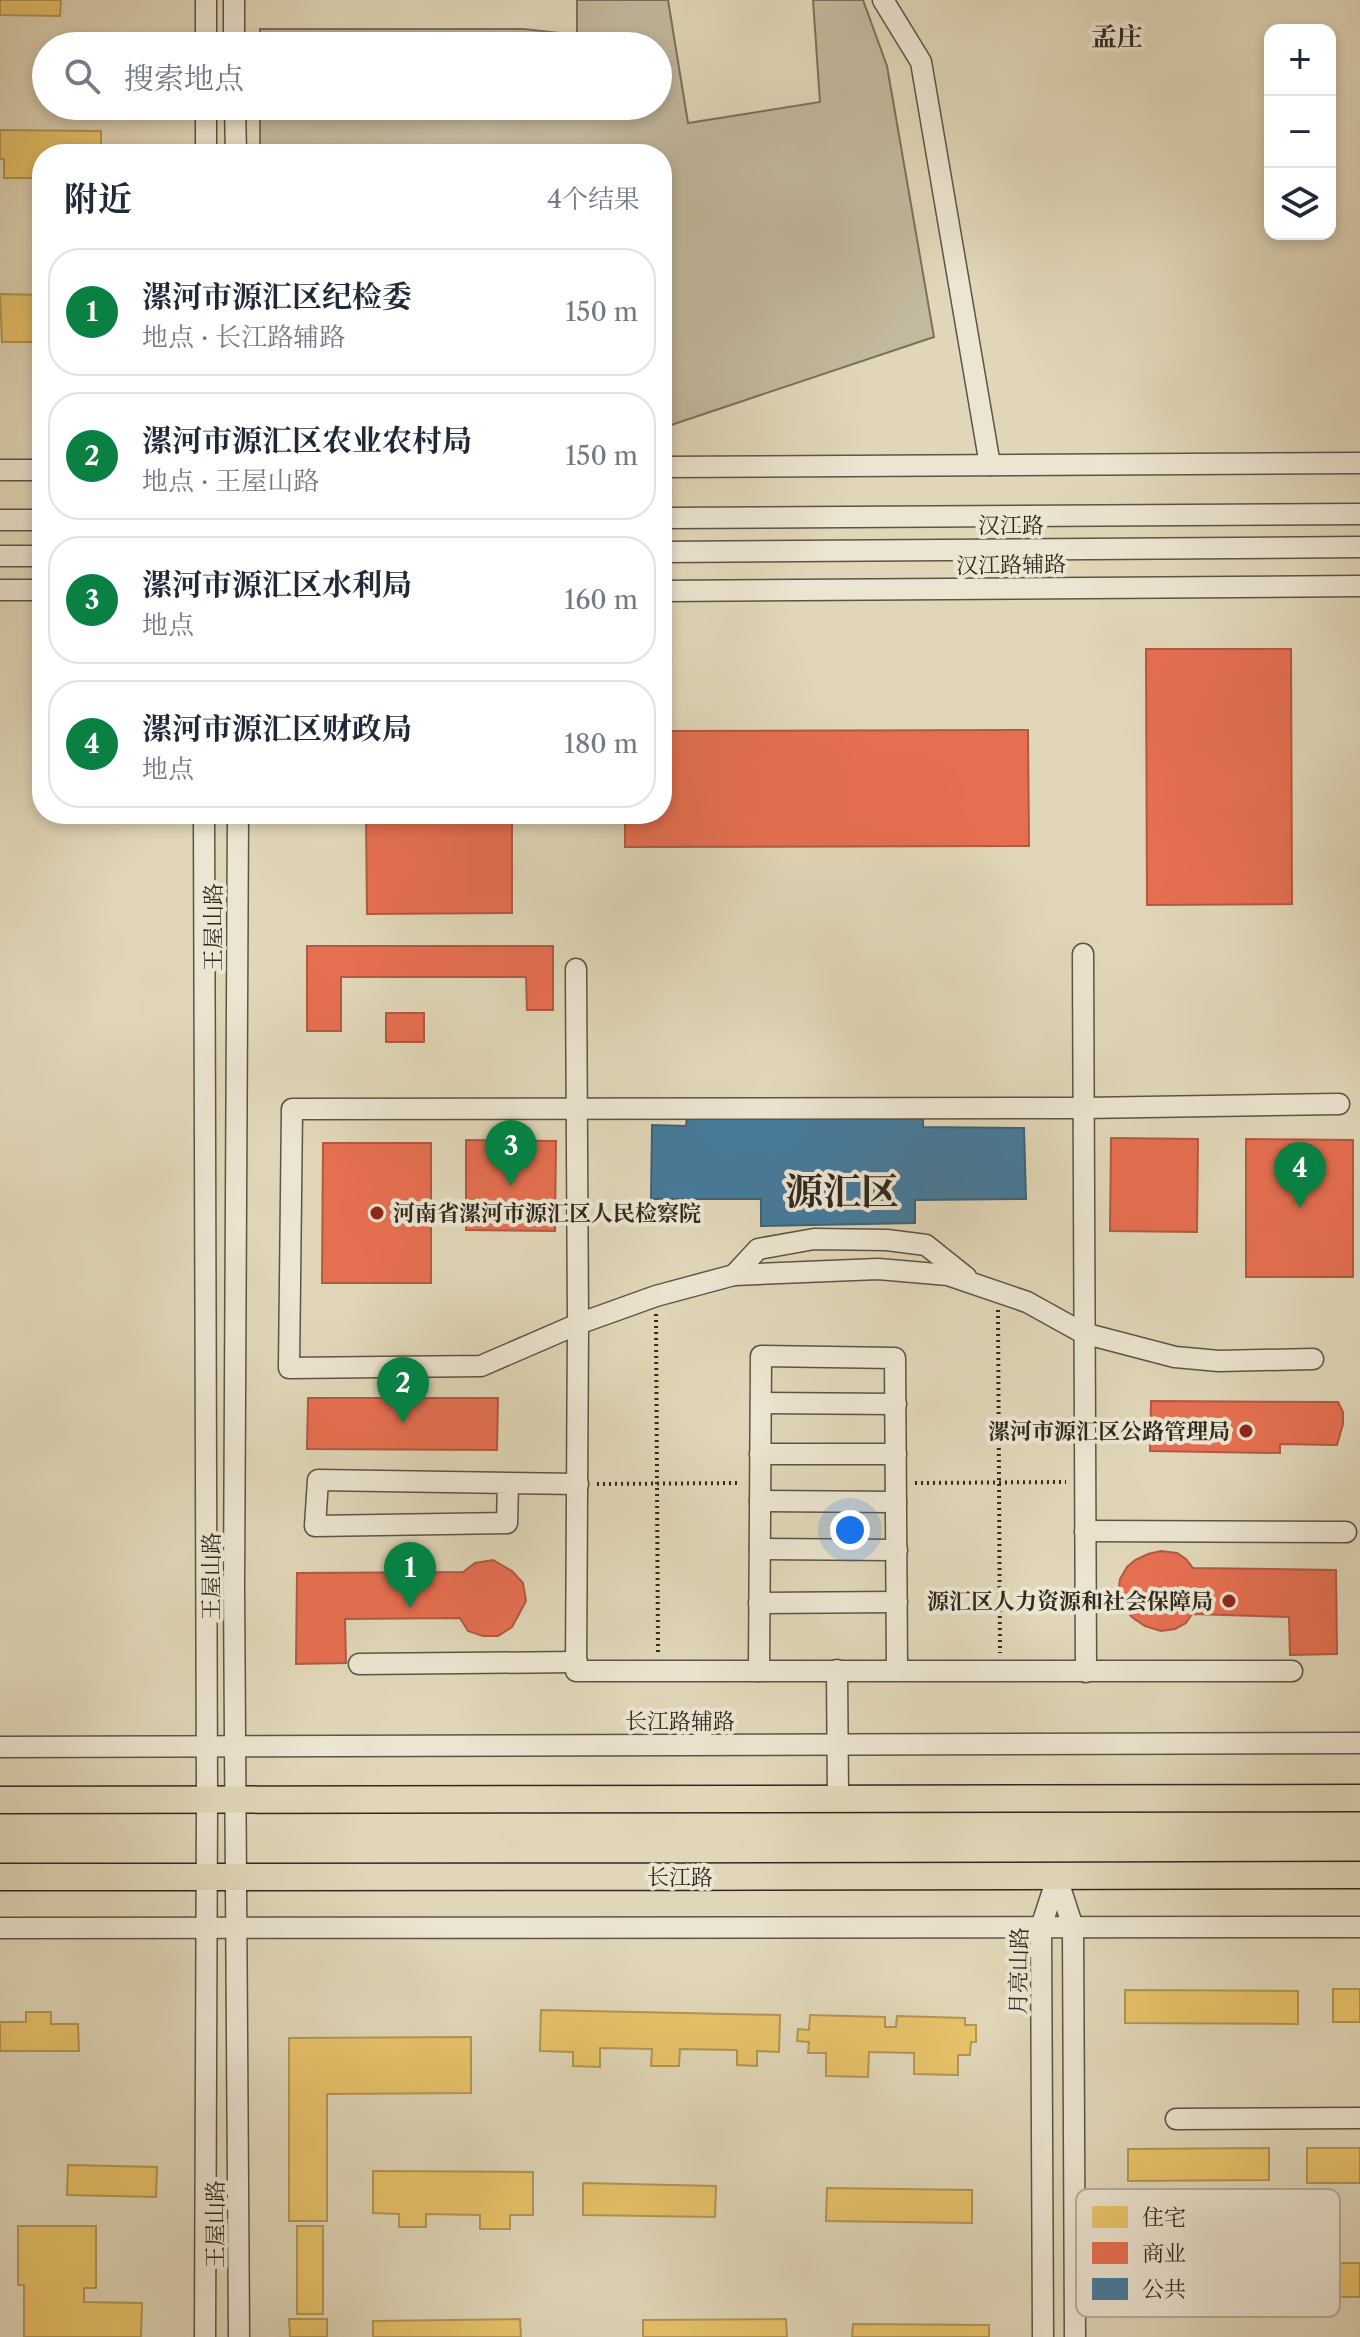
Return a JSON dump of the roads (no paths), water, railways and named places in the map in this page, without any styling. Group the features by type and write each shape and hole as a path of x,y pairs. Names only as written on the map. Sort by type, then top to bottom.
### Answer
{"main road":[{"path":"0,1800 1360,1798"},
{"name":"长江路","path":"0,1877 1057,1878 1360,1875"}],"street":[{"path":"206,0 206,32"},
{"path":"234,0 234,32"},
{"path":"883,0 921,62 990,465"},
{"path":"206,120 206,144"},
{"path":"235,120 236,144"},
{"path":"672,467 1360,463"},
{"path":"0,470 32,470"},
{"name":"汉江路","path":"672,518 1360,514"},
{"path":"0,520 32,520"},
{"name":"汉江路","path":"672,552 1360,547"},
{"path":"0,556 32,556"},
{"name":"汉江路辅路","path":"672,591 1360,586"},
{"path":"0,590 32,590"},
{"name":"王屋山路","path":"204,824 205,2337"},
{"name":"王屋山路","path":"238,824 234,1555 239,2337"},
{"path":"1083,954 1086,1672"},
{"path":"576,969 576,1671 1292,1671"},
{"path":"1313,1359 1219,1361 1175,1357 1083,1333 1027,1302 948,1275 878,1269 734,1275 656,1296 578,1324 481,1366 289,1368 292,1109 1084,1108 1339,1104"},
{"path":"734,1275 758,1249 814,1239 887,1240 926,1245 974,1284"},
{"path":"759,1671 761,1356 895,1358 897,1670"},
{"path":"761,1403 896,1404"},
{"path":"760,1454 896,1454"},
{"path":"508,1484 507,1523 315,1526 318,1480 578,1484"},
{"path":"760,1492 896,1493"},
{"path":"1085,1531 1346,1532"},
{"path":"760,1549 897,1550"},
{"path":"759,1603 897,1602"},
{"path":"359,1664 577,1662"},
{"path":"837,1670 838,1798"},
{"name":"长江路辅路","path":"0,1747 1360,1743"},
{"path":"1057,1878 1073,1927 1075,2337"},
{"name":"月亮山路","path":"1043,2337 1041,1927 1057,1878"},
{"path":"0,1928 1360,1927"},
{"path":"1176,2119 1360,2118"}],"place":[{"name":"漯河市源汇区水利局","path":"511,1186"},
{"name":"漯河市源汇区财政局","path":"1300,1208"},
{"name":"河南省漯河市源汇区人民检察院","path":"377,1213"},
{"name":"漯河市源汇区农业农村局","path":"403,1423"},
{"name":"漯河市源汇区公路管理局","path":"1246,1431"},
{"name":"源汇区人力资源和社会保障局","path":"1229,1601"},
{"name":"漯河市源汇区纪检委","path":"410,1608"}],"district":[{"name":"孟庄","path":"1117,37"},
{"name":"源汇区","path":"842,1191"}]}
